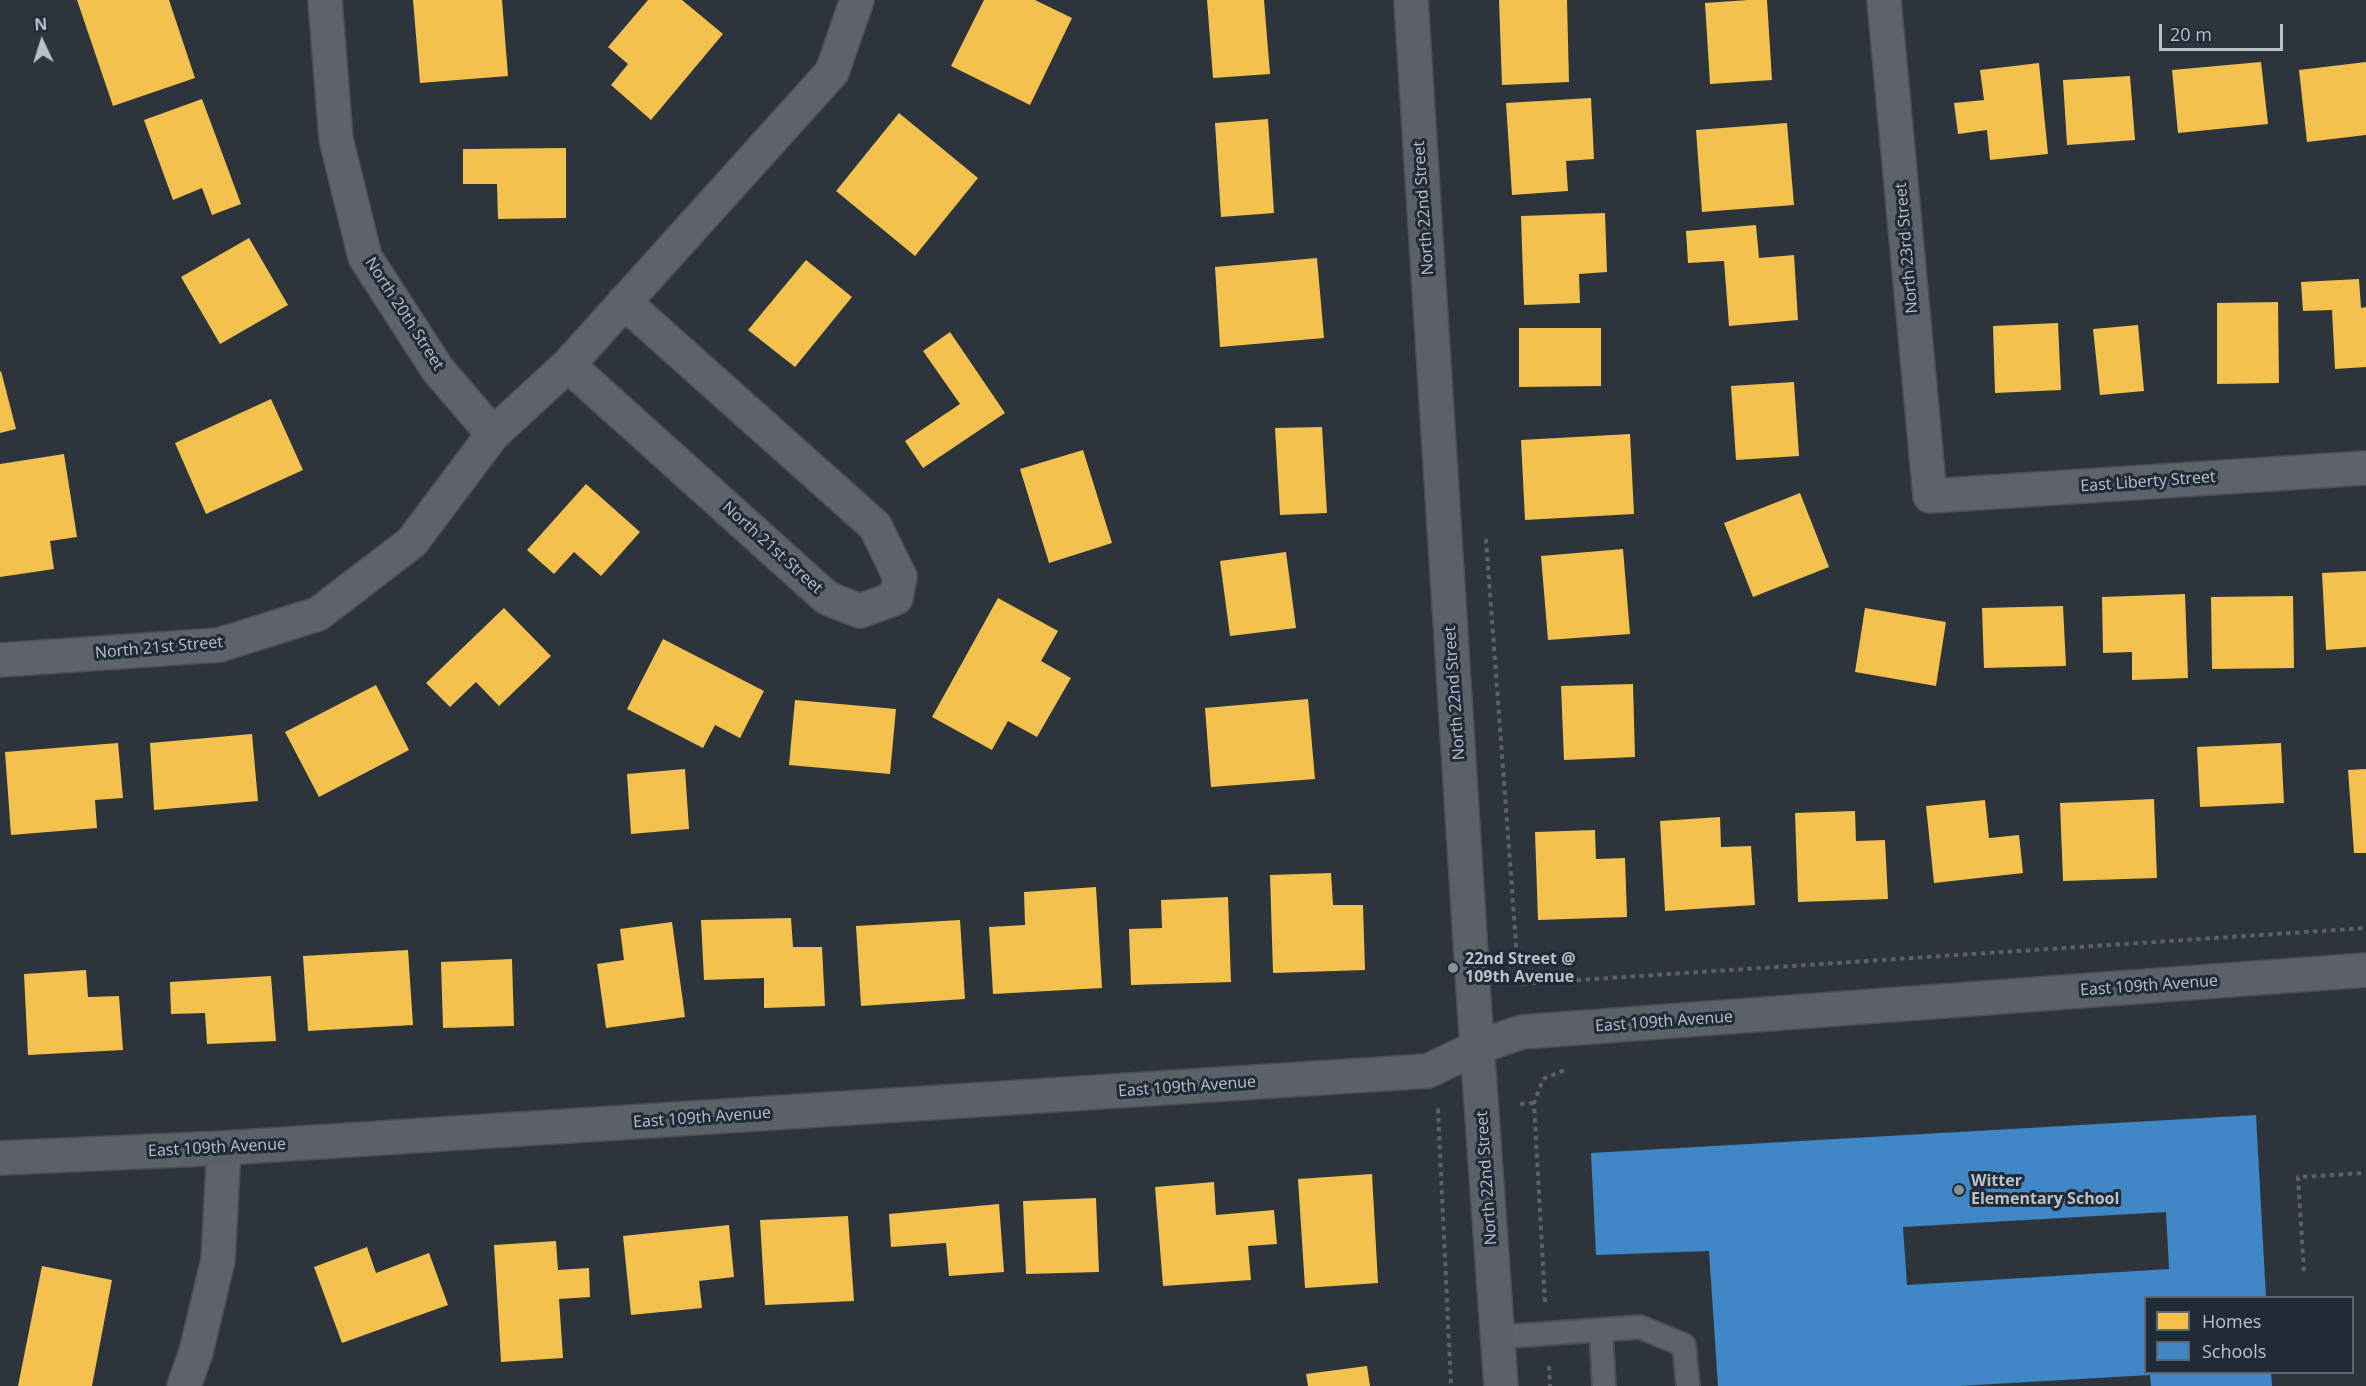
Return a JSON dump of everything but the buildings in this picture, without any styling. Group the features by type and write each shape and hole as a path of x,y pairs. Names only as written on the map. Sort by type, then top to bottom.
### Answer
{"street":[{"name":"North 20th Street","path":"325,0 336,139 365,257 438,370 493,434"},
{"name":"North 21st Street","path":"0,660 219,645 318,614 412,542 493,434 568,365 832,72 857,0"},
{"name":"North 22nd Street","path":"1411,0 1501,1386"},
{"name":"North 23rd Street","path":"1884,0 1930,496"},
{"name":"North 21st Street","path":"568,365 827,598 860,611 896,598 900,577 875,526 624,302"},
{"name":"East Liberty Street","path":"1930,496 2366,468"},
{"name":"East 109th Avenue","path":"0,1158 224,1148 1428,1071 1478,1047 1522,1032 2366,970"},
{"path":"184,1386 196,1352 218,1260 224,1148"}],"lane":[{"path":"1498,1337 1640,1327 1684,1345 1688,1386"},
{"path":"1601,1330 1604,1386"}],"path":[{"path":"1486,533 1519,984 2366,928"},
{"path":"1534,1103 1550,1386"},
{"path":"1438,1110 1451,1386"},
{"path":"2304,1271 2298,1177 2366,1173"}],"place":[{"name":"22nd Street @ 109th Avenue","path":"1453,968"},
{"name":"Witter Elementary School","path":"1959,1190"}]}
